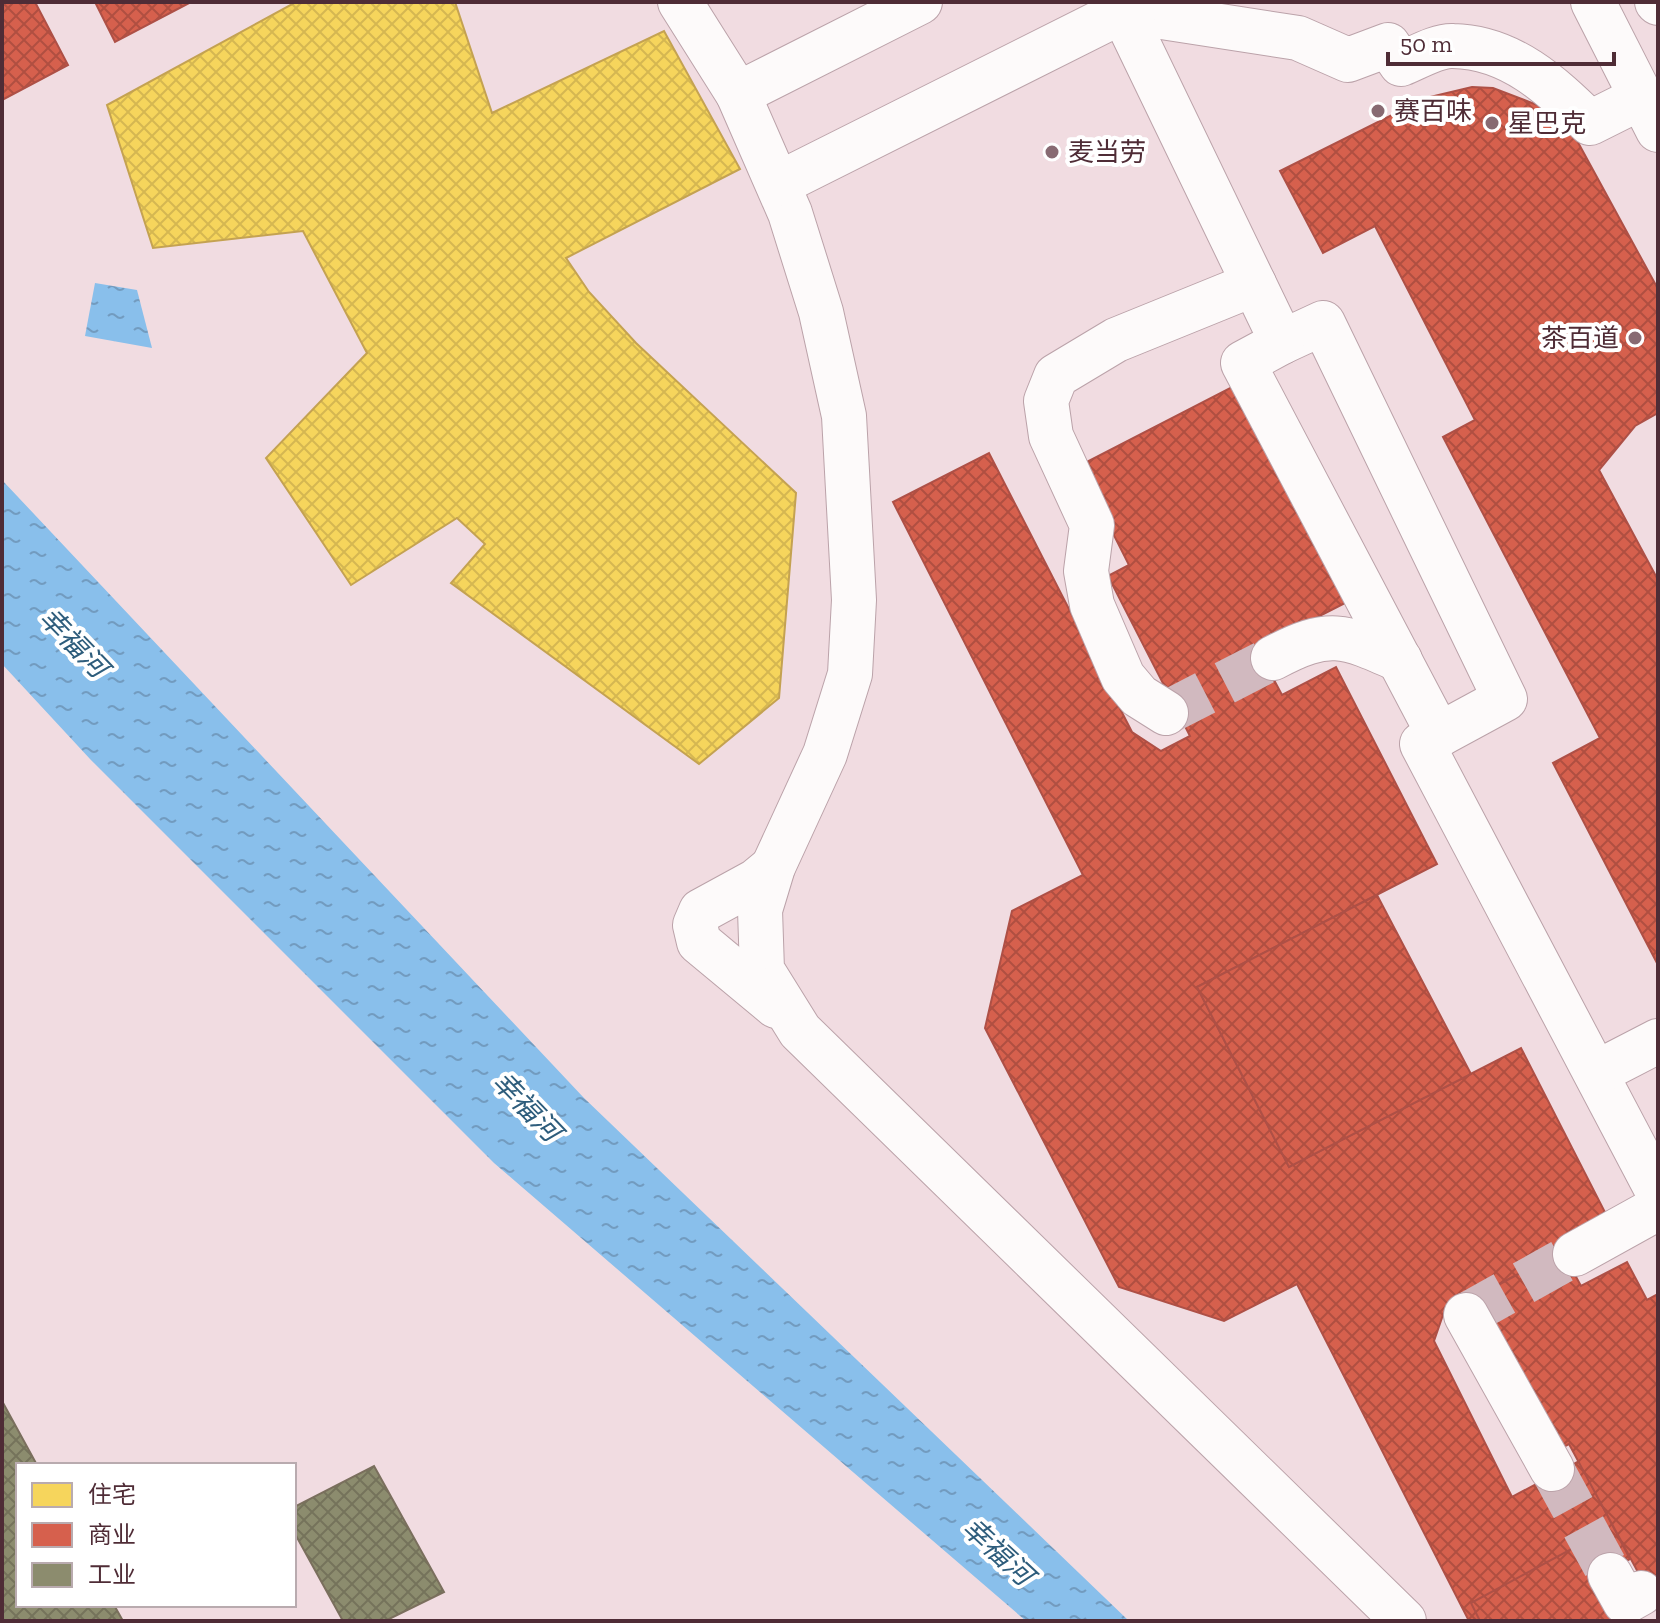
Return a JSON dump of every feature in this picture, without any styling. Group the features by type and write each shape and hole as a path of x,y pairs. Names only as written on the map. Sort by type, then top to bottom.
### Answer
{"street":[{"path":"680,2 738,94 778,184 821,312 844,416 854,600 850,674 825,754 773,867 760,910 762,970 800,1031 1404,1621"},
{"path":"738,94 920,2"},
{"path":"778,184 1127,5 1298,38 1348,60 1388,45 1401,64 1451,45 1503,55 1549,83 1590,123 1650,113 1593,2"},
{"path":"1127,5 1282,342"},
{"path":"1166,713 1139,696 1123,677 1092,605 1086,571 1092,525 1051,436 1046,401 1056,376 1116,340 1254,284"},
{"path":"1439,735 1243,363 1323,323 1505,699 1439,735 1422,744 1658,1192"},
{"path":"1273,658 1303,642 1335,636 1400,660"},
{"path":"773,867 756,881 701,911 695,925 699,942 790,1017"},
{"path":"1596,1073 1658,1041"},
{"path":"1575,1254 1658,1208"},
{"path":"1466,1315 1552,1469"}],"water":[{"path":"95,283 137,290 152,348 85,336"},
{"name":"幸福河","path":"2,480 584,1098 1129,1621 1026,1621 494,1163 90,759 2,664"}],"building: 住宅":[{"path":"296,2 455,2 492,113 664,31 740,169 566,258 589,292 636,343 796,493 779,698 699,764 451,583 485,544 457,518 351,585 266,458 367,353 303,231 153,248 107,105"}],"building: 商业":[{"path":"2,2 35,2 68,65 2,100"},
{"path":"95,2 191,2 115,42"},
{"path":"1472,87 1493,88 1540,106 1575,137 1658,289 1658,413 1635,426 1599,470 1658,580 1658,965 1553,763 1600,738 1443,437 1475,420 1375,226 1323,253 1280,171 1426,98"},
{"path":"1234,386 1345,603 1257,648 1282,695 1336,667 1437,864 1197,987 1289,1167 1521,1048 1612,1226 1444,1312 1434,1341 1512,1497 1579,1461 1630,1559 1506,1621 1469,1621 1297,1284 1224,1321 1119,1287 985,1028 1012,911 1083,875 893,502 989,453 1132,732 1161,751 1190,736 1108,576 1129,565 1079,466"},
{"path":"1377,895 1471,1074 1289,1167 1197,987"},
{"path":"1562,1251 1581,1286 1627,1262 1647,1300 1658,1294 1658,1600 1654,1602 1569,1444 1552,1453 1470,1300"},
{"path":"1577,1546 1618,1621 1480,1621 1471,1603"}],"building: 工业":[{"path":"2,1401 36,1463 16,1463 16,1607 115,1607 123,1621 2,1621"},
{"path":"374,1466 444,1592 385,1621 343,1621 296,1536 296,1506"}],"tunnel":[{"path":"1166,713 1273,658"},
{"path":"1466,1315 1575,1254"},
{"path":"1552,1469 1610,1575"}],"place":[{"name":"赛百味","path":"1378,111"},
{"name":"星巴克","path":"1492,123"},
{"name":"麦当劳","path":"1052,152"},
{"name":"茶百道","path":"1635,338"}]}
